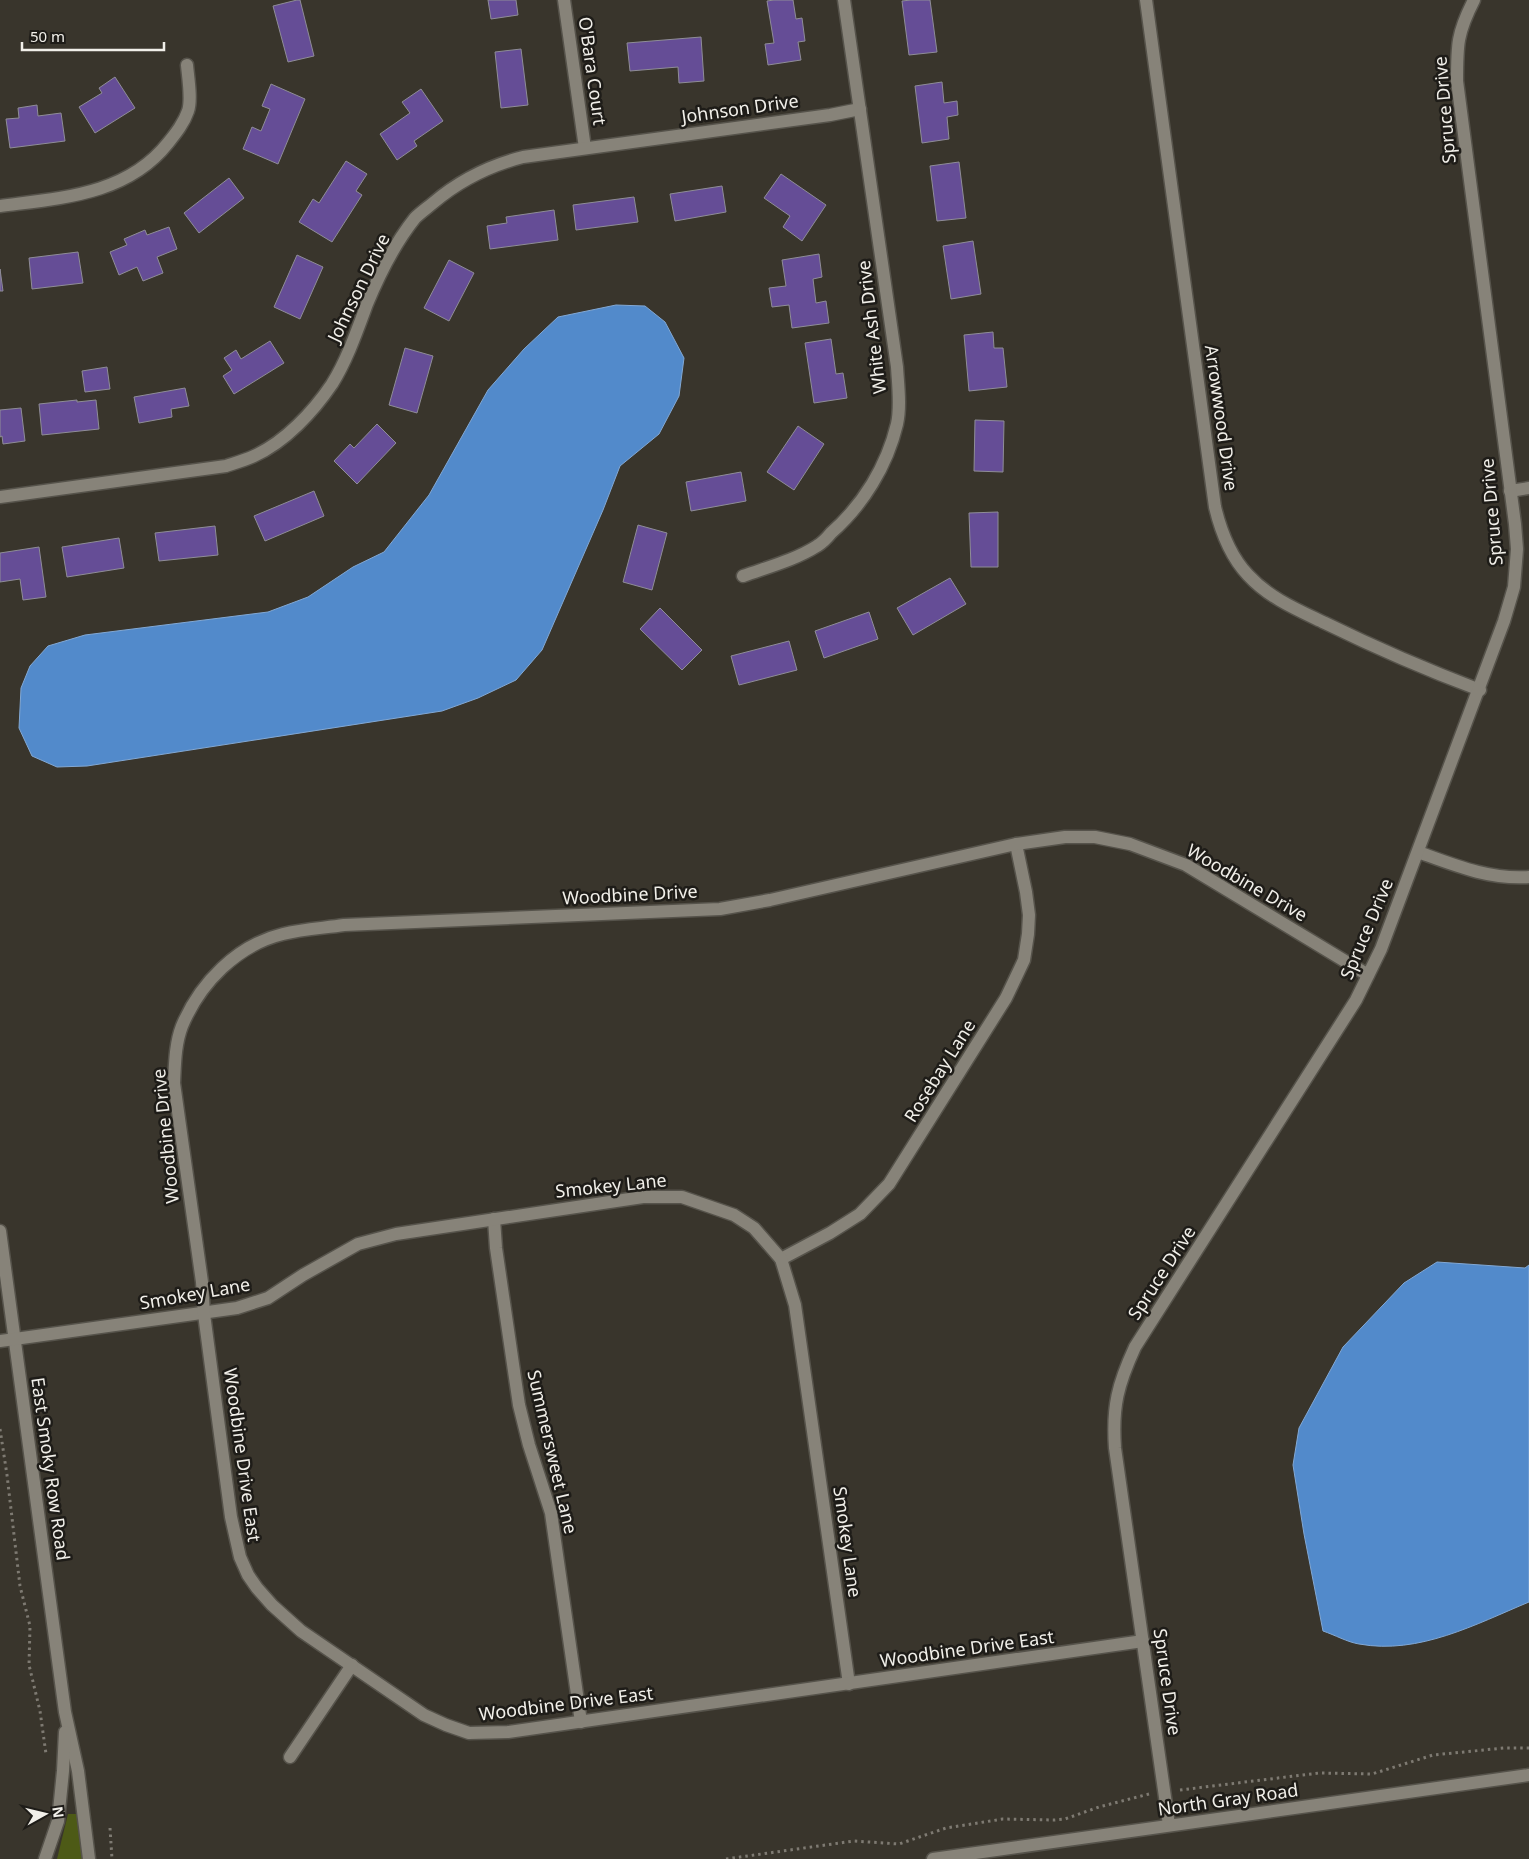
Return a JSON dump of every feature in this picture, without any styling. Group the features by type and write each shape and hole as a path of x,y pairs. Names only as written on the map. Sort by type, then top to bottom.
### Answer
{"street":[{"name":"O'Bara Court","path":"564,0 585,148"},
{"name":"White Ash Drive","path":"743,576 785,561 818,546 850,517 869,490 889,449 897,423 899,391 897,367 844,0"},
{"name":"Arrowwood Drive","path":"1146,0 1215,507 1221,532 1247,575 1272,595 1372,646 1480,690"},
{"name":"Spruce Drive","path":"1170,1825 1115,1448 1113,1424 1118,1388 1136,1347 1342,1025 1381,949 1480,690 1514,587 1517,549 1457,81 1457,46 1463,22 1474,0"},
{"path":"0,206 66,198 99,190 120,182 159,154 180,128 189,109 187,65"},
{"name":"Johnson Drive","path":"0,498 226,466 256,455 286,436 312,411 332,383 392,253 416,218 447,191 471,176 498,164 523,157 830,115 860,109"},
{"path":"1510,492 1529,488"},
{"name":"Woodbine Drive","path":"204,1314 202,1282 174,1083 175,1055 182,1027 203,987 218,970 260,942 282,934 344,925 720,909 770,900 1016,844 1065,837 1095,837 1130,844 1186,865 1368,975"},
{"name":"Rosebay Lane","path":"780,1259 830,1234 860,1214 889,1184 1006,998 1024,960 1028,934 1029,915 1026,892 1016,844"},
{"path":"1418,852 1479,873 1511,878 1529,877"},
{"name":"Smokey Lane","path":"0,1341 237,1308 268,1298 303,1275 358,1244 396,1234 643,1197 682,1196 734,1215 754,1228 780,1259 795,1304 849,1684"},
{"name":"Summersweet Lane","path":"494,1219 496,1248 519,1406 529,1445 551,1513 581,1722"},
{"name":"East Smoky Row Road","path":"0,1230 65,1712"},
{"name":"Woodbine Drive East","path":"204,1314 231,1517 240,1557 257,1588 272,1605 301,1630 424,1715 446,1725 469,1732 508,1732 1143,1641"},
{"path":"290,1757 352,1664"},
{"path":"45,1859 58,1821 63,1771 65,1712"},
{"path":"65,1712 78,1771 89,1859"},
{"name":"North Gray Road","path":"933,1859 1529,1775"}],"path":[{"path":"0,1429 20,1586 30,1626 29,1665 40,1710 47,1760"},
{"path":"1181,1790 1319,1773 1372,1774 1434,1755 1504,1748 1529,1748"},
{"path":"726,1859 854,1842 900,1844 946,1828 1003,1819 1065,1819 1099,1807 1150,1794"},
{"path":"110,1828 112,1859"}],"green space":[{"path":"68,1814 77,1814 82,1859 57,1859"}],"water":[{"path":"616,305 645,306 665,322 684,358 679,396 659,434 620,466 603,510 542,650 516,680 478,698 442,711 87,766 57,767 32,756 19,728 21,688 30,666 48,646 85,635 268,612 308,597 353,567 384,552 429,495 488,390 524,349 558,317"},
{"path":"1437,1262 1525,1268 1529,1265 1529,1602 1468,1628 1425,1641 1381,1646 1359,1644 1323,1631 1293,1465 1299,1428 1343,1347 1404,1283"}],"building":[{"path":"300,0 314,56 288,62 273,6"},
{"path":"488,0 516,0 518,15 491,19"},
{"path":"793,0 796,19 802,18 805,41 798,42 801,60 768,65 765,44 774,43 767,1"},
{"path":"930,0 937,52 909,55 902,1"},
{"path":"701,37 704,81 679,83 678,67 630,71 627,43"},
{"path":"521,49 528,105 501,108 495,52"},
{"path":"115,77 135,108 95,133 79,107 102,93 99,88"},
{"path":"942,82 944,103 957,101 958,115 947,117 949,139 922,143 915,86"},
{"path":"271,84 305,99 278,164 243,149 252,127 261,131 270,109 262,106"},
{"path":"421,89 443,121 414,141 417,146 397,160 380,134 410,113 402,102"},
{"path":"37,105 38,116 61,113 65,141 10,148 6,119 19,118 18,108"},
{"path":"346,161 367,174 356,191 362,195 332,242 299,222 313,199 319,203"},
{"path":"959,162 966,218 937,221 930,166"},
{"path":"781,174 826,205 802,241 783,227 790,216 764,198"},
{"path":"229,178 244,198 199,233 184,213"},
{"path":"722,186 726,212 675,221 670,194"},
{"path":"634,197 638,222 576,230 573,205"},
{"path":"554,210 558,240 490,249 487,226 507,223 506,217"},
{"path":"169,227 177,249 157,257 163,273 143,281 137,267 119,275 110,252 127,245 124,239 145,230 147,235"},
{"path":"973,241 981,294 951,299 943,246"},
{"path":"78,252 83,283 32,289 29,258"},
{"path":"819,254 822,277 813,279 816,303 826,301 829,323 792,328 789,305 772,307 769,288 786,286 782,260"},
{"path":"297,255 323,267 300,319 274,307"},
{"path":"449,260 474,273 449,321 424,308"},
{"path":"0,269 3,291 0,291"},
{"path":"993,332 994,348 1003,348 1007,387 969,391 964,335"},
{"path":"831,339 836,374 843,373 847,398 814,403 805,343"},
{"path":"270,341 284,363 234,394 223,376 232,370 224,358 236,350 241,359"},
{"path":"405,348 433,356 417,413 389,405"},
{"path":"107,367 110,389 85,392 82,371"},
{"path":"185,388 189,406 171,409 172,417 139,423 134,397"},
{"path":"77,400 77,402 96,400 99,429 42,435 39,404"},
{"path":"21,408 25,441 3,444 2,436 0,437 0,410"},
{"path":"975,420 1004,421 1003,472 974,471"},
{"path":"377,424 396,443 357,484 334,461 350,444 354,448"},
{"path":"798,426 824,444 794,490 767,472"},
{"path":"741,472 746,501 691,511 686,482"},
{"path":"314,491 324,516 265,541 254,516"},
{"path":"998,512 998,567 971,567 969,513"},
{"path":"638,525 667,533 652,590 623,582"},
{"path":"215,526 218,555 159,561 155,533"},
{"path":"119,538 124,568 67,577 62,547"},
{"path":"39,547 46,597 23,600 20,579 0,582 0,553"},
{"path":"950,578 966,604 913,635 897,608"},
{"path":"660,608 702,650 682,670 640,629"},
{"path":"869,612 878,639 824,658 815,631"},
{"path":"789,641 797,670 739,685 731,656"}]}
